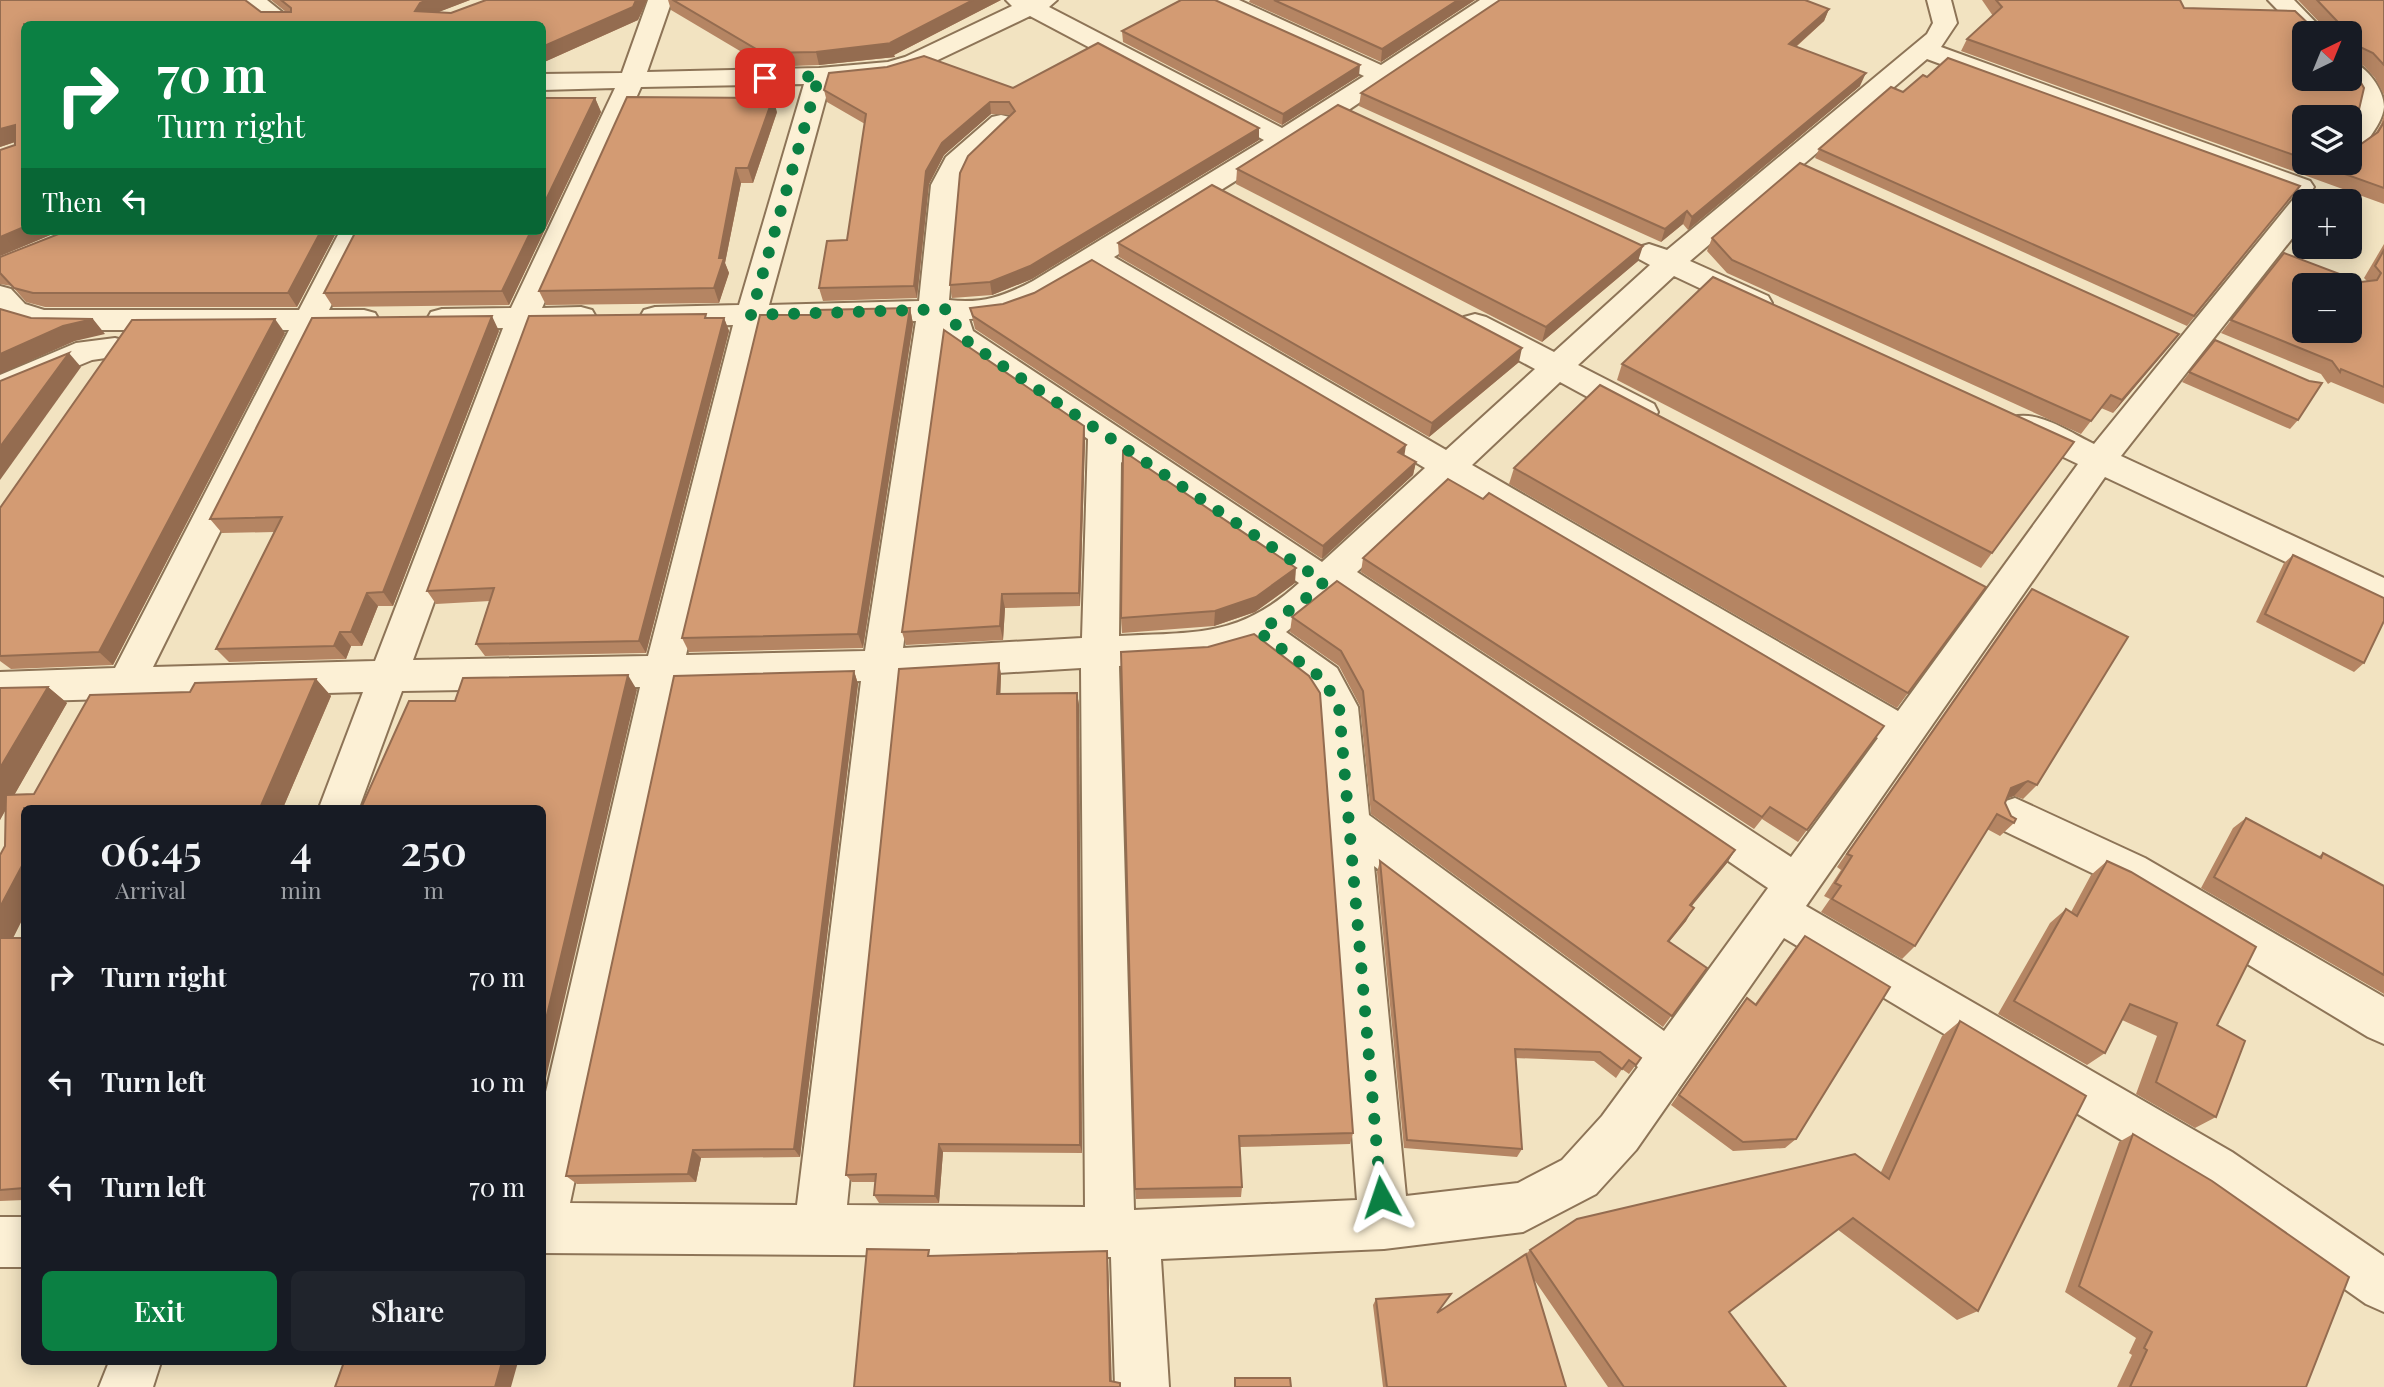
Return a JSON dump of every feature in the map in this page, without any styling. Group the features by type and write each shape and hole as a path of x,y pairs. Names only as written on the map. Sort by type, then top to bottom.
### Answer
{"street":[{"path":"251,0 281,21"},
{"path":"340,805 522,318 631,82 660,0"},
{"path":"1219,0 1383,75"},
{"path":"0,296 14,311 43,320 124,335 307,321 995,309 1015,303 1283,139 1347,113 1383,75 1496,0"},
{"path":"0,687 882,665 1208,646 1259,632 1329,578 1670,263 1803,167 1937,38 1945,23 1939,0"},
{"path":"2280,0 2302,21"},
{"path":"546,82 819,76 889,69 914,62 1031,2 1283,139"},
{"path":"1924,49 2298,189"},
{"path":"546,1200 663,671 751,315 819,76"},
{"path":"2362,82 2378,119 2362,134"},
{"path":"819,1231 882,665 942,309 945,185 956,163 1001,123"},
{"path":"1210,184 1246,203"},
{"path":"546,1228 1122,1233 1384,1224 1522,1207 1579,1177 1619,1133 1904,734 1989,592 2100,459 2180,337 2292,215"},
{"path":"82,718 114,684 352,235"},
{"path":"1620,240 1784,315"},
{"path":"1092,257 1904,734"},
{"path":"942,309 960,336 1329,578 1788,898 2215,1169 2384,1286"},
{"path":"1449,311 1668,425"},
{"path":"92,381 124,335"},
{"path":"0,387 124,335"},
{"path":"1999,413 2384,594"},
{"path":"1105,433 1100,652 1122,1233 1142,1387"},
{"path":"1259,632 1323,679 1339,707 1384,1224"},
{"path":"2015,816 2130,871 2384,1023"},
{"path":"1348,823 1669,1062"},
{"path":"0,1242 21,1242"},
{"path":"126,1387 134,1365"}],"building":[{"path":"0,0 245,0 261,12 291,12 291,8 281,0 427,0 420,3 415,11 451,13 486,0 636,0 633,7 546,45 546,21 21,21 21,228 0,237 0,150 15,145 15,125 0,129"},
{"path":"673,0 973,0 892,43 816,52 763,53"},
{"path":"1181,0 1215,0 1360,65 1283,114 1122,31"},
{"path":"1274,0 1458,0 1382,49"},
{"path":"1500,0 1805,0 1829,9 1789,44 1866,73 1692,217 1687,211 1665,229 1361,93"},
{"path":"1996,0 2180,0 2184,8 2295,11 2306,21 2292,21 2292,91 2362,91 2362,85 2364,88 2360,105 2292,105 2292,154 1967,39 2002,7"},
{"path":"2317,0 2384,0 2384,65 2373,53 2362,48 2362,21 2337,21"},
{"path":"1098,43 1259,128 1030,266 990,282 950,285 960,173 968,156 1015,111 1009,102 990,102 942,143 926,171 914,286 819,288 827,241 847,240 866,114 824,90 829,73 887,67 924,56 1013,88"},
{"path":"1948,58 2300,186 2292,189 2292,196 2194,316 1819,149 1891,87 1903,92 1923,75 1927,77"},
{"path":"627,97 773,98 748,168 736,168 719,258 724,258 714,288 539,291"},
{"path":"546,98 595,98 546,200"},
{"path":"1338,105 1643,246 1546,327 1237,169"},
{"path":"2384,122 2384,188 2348,175 2362,175 2362,143 2378,132"},
{"path":"1800,163 2179,334 2122,400 2111,395 2091,421 1732,260 1712,238"},
{"path":"1212,185 1522,348 1432,423 1118,243"},
{"path":"56,235 319,235 288,293 33,293 14,288 0,273 0,257"},
{"path":"354,235 529,235 502,291 324,293"},
{"path":"2384,250 2384,387 2341,369 2340,372 2332,361 2231,320 2284,253 2292,256 2292,259 2300,259 2337,273 2292,273 2292,343 2362,343 2362,282 2377,280 2381,273 2375,266"},
{"path":"1092,260 1406,445 1398,452 1416,462 1323,546 973,316 970,308 1003,304 1034,293"},
{"path":"1713,277 2074,442 1992,553 1622,364"},
{"path":"910,308 858,634 682,638 760,315 814,315 815,310"},
{"path":"0,309 31,318 93,319 63,326 0,354"},
{"path":"706,314 705,318 724,318 639,641 476,644 494,588 427,591 529,316"},
{"path":"492,316 383,592 367,593 351,632 340,632 334,646 216,649 282,517 210,519 312,318"},
{"path":"275,319 99,652 0,656 0,508 132,320"},
{"path":"944,330 1084,426 1079,593 1002,594 1000,626 902,632"},
{"path":"2215,340 2309,381 2322,383 2298,420 2189,372"},
{"path":"69,353 0,447 0,381"},
{"path":"1600,385 1986,587 1908,693 1514,468"},
{"path":"1123,451 1296,568 1256,597 1215,611 1121,618"},
{"path":"1448,479 1483,499 1489,493 1884,726 1807,830 1770,807 1762,817 1363,558"},
{"path":"2293,555 2384,598 2384,621 2364,663 2265,614"},
{"path":"1337,581 1735,850 1690,905 1694,908 1668,941 1707,968 1672,1016 1374,800 1363,691 1341,651 1292,617"},
{"path":"2032,589 2128,637 2037,785 2028,781 2011,788 2005,803 2011,816 2016,819 2014,823 1997,814 1915,946 1832,899 1841,886 1835,883 1852,856 1847,854"},
{"path":"1254,634 1309,676 1320,693 1353,1133 1239,1136 1242,1187 1135,1189 1121,652 1208,647"},
{"path":"999,663 997,694 1077,693 1080,1145 939,1144 935,1196 874,1195 876,1174 846,1175 899,669"},
{"path":"854,671 794,1149 693,1150 688,1174 566,1176 674,676"},
{"path":"628,675 546,1019 546,805 362,805 409,701 455,701 463,678"},
{"path":"316,679 261,805 21,805 21,868 0,907 0,855 5,846 6,795 34,794 90,695 190,692 195,683"},
{"path":"48,687 0,768 0,688"},
{"path":"2246,818 2321,858 2323,853 2384,886 2384,975 2214,877"},
{"path":"1380,861 1641,1058 1636,1065 1629,1060 1622,1069 1600,1052 1515,1049 1522,1149 1407,1140"},
{"path":"2107,861 2131,872 2256,947 2217,1025 2245,1041 2216,1117 2156,1082 2177,1023 2130,1004 2105,1053 2014,1001 2066,909 2077,916"},
{"path":"1805,936 1890,987 1796,1139 1743,1142 1679,1095 1747,998 1756,1005"},
{"path":"0,938 21,938 21,1188 0,1190"},
{"path":"1960,1021 2086,1096 1978,1311 1853,1218 1729,1312 1786,1387 1624,1387 1530,1250 1577,1219 1855,1154 1889,1179"},
{"path":"2133,1134 2212,1181 2349,1277 2306,1387 2130,1387 2152,1332 2079,1286"},
{"path":"867,1249 929,1250 928,1256 1107,1251 1110,1381 1120,1383 1120,1387 854,1387"},
{"path":"1526,1254 1566,1387 1387,1387 1376,1299 1451,1294 1437,1313"},
{"path":"343,1365 501,1365 495,1387 335,1387"},
{"path":"1235,1378 1290,1378 1291,1387 1235,1387"}],"route":[{"path":"765,78 819,76 751,315 950,309 960,336 1324,582 1259,632 1323,679 1339,707 1381,1197"}]}
